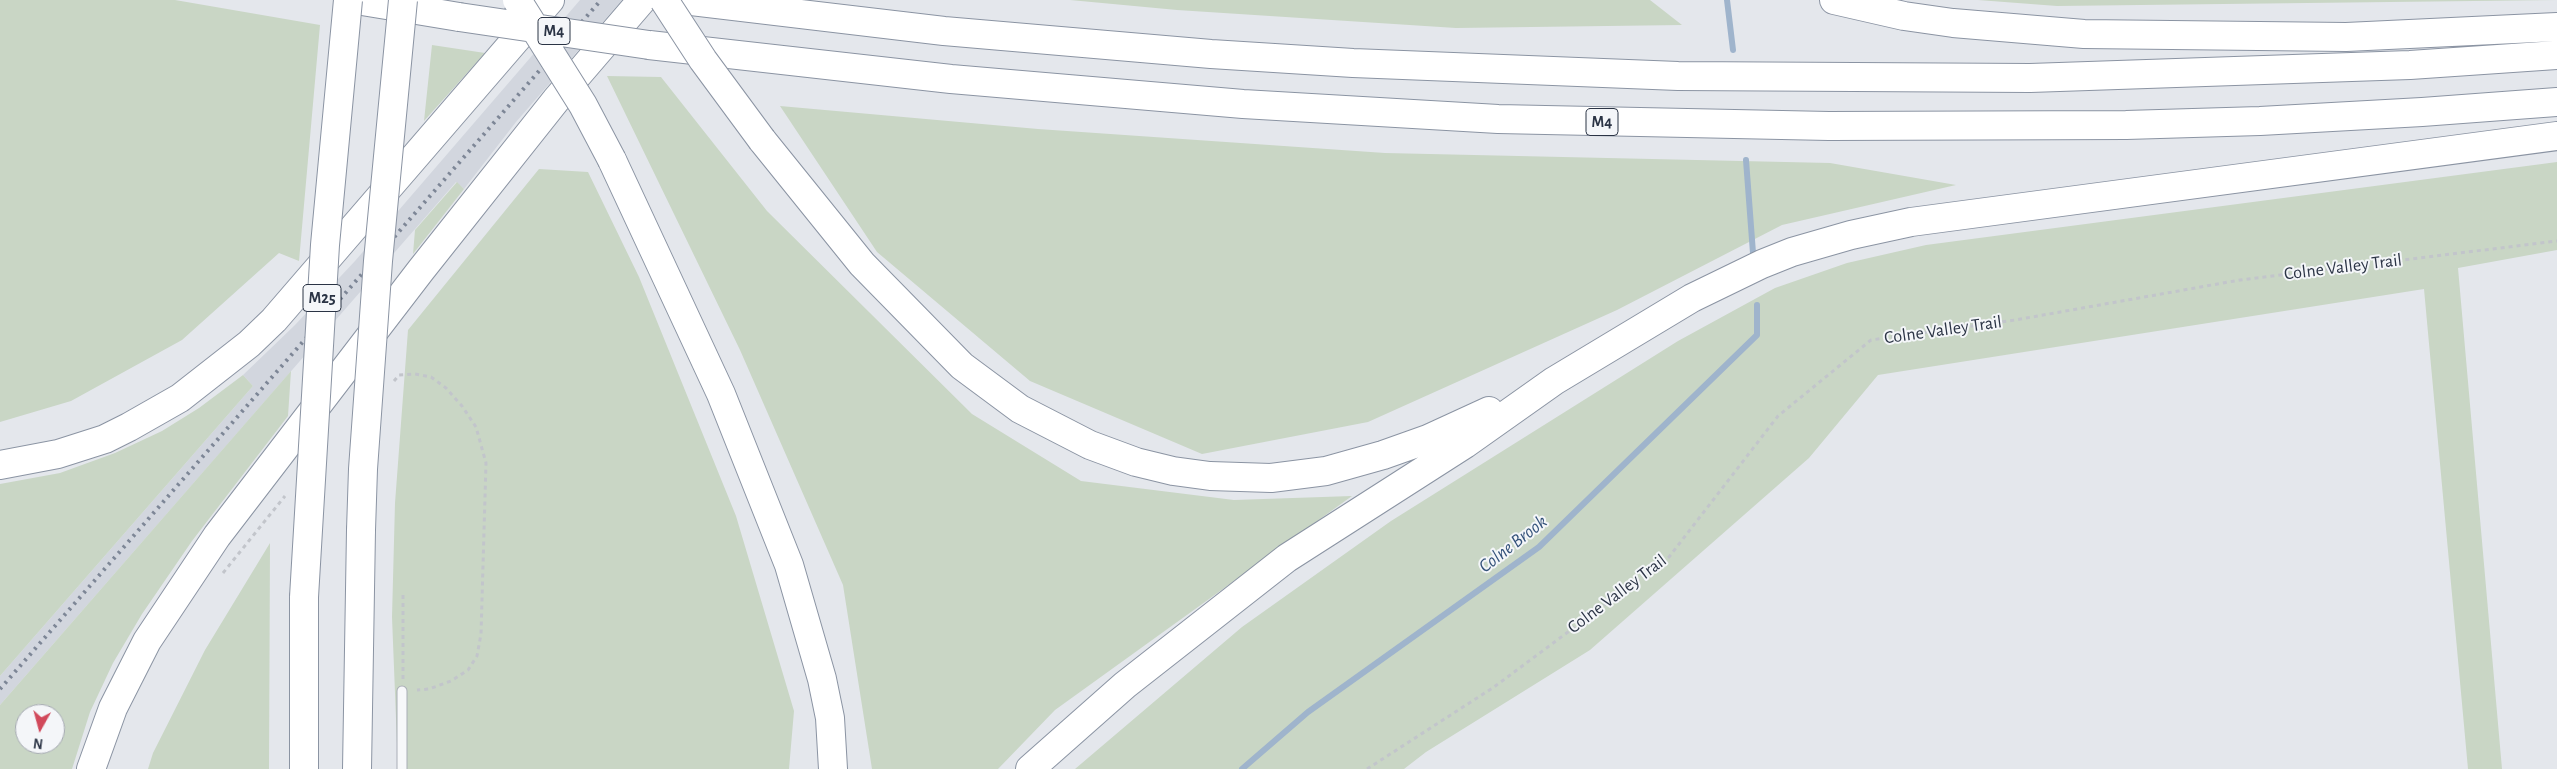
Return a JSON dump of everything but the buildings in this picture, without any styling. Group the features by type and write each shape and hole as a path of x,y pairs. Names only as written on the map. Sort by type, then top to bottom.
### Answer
{"highway":[{"name":"M25","path":"304,769 304,597 326,236 348,0"},
{"name":"M4","path":"356,0 649,45 960,80 1243,104 1498,119 1829,126 2126,125 2270,121 2557,102"},
{"path":"357,769 364,451 378,261 403,0"},
{"path":"517,0 583,105 612,160 722,394 786,557 811,634 830,718 833,769"},
{"path":"0,465 58,454 105,438 129,427 180,398 249,344 274,320 550,0"},
{"path":"91,769 113,708 139,656 173,600 217,536 421,270 556,100 642,0"},
{"path":"664,0 703,60 762,140 862,264 962,366 1001,397 1040,421 1090,446 1136,462 1173,471 1233,478 1271,478 1326,471 1383,455 1428,439 1554,381"},
{"path":"683,0 944,31 1211,54 1382,64 1669,76 2030,78 2410,65 2557,55"},
{"path":"1834,0 1904,16 1953,23 2084,34 2346,36 2557,27"},
{"path":"1030,769 1124,685 1287,558 1465,444 1554,381 1700,294 1792,252 1851,235 1921,220 2557,136"}],"lane":[{"path":"402,691 402,769"}],"path":[{"name":"Colne Valley Trail","path":"1367,769 1494,687 1669,556 1778,416 1871,340 2015,320 2240,280 2557,241"},
{"path":"392,382 399,375 415,374 431,378 446,388 462,406 476,427 486,463 481,634 477,656 468,670 451,681 430,688 402,691 404,593"},
{"path":"218,578 232,565 274,509 287,495"}],"shaded area":[{"path":"580,0 622,0 516,122 464,189 456,182 0,705 0,676 253,386 243,375 295,325 355,261"}],"green space":[{"path":"0,0 175,0 320,25 299,261 279,253 182,340 71,401 0,422"},
{"path":"1070,0 1650,0 1682,25 1456,28 1177,10"},
{"path":"1978,0 2557,0 2057,6"},
{"path":"432,45 485,53 424,121"},
{"path":"607,76 661,77 767,211 972,414 1081,481 1234,500 1352,496 1055,710 998,769 872,769 843,585 740,350"},
{"path":"780,106 1038,129 1385,153 1830,163 1956,185 1782,225 1617,310 1368,422 1202,454 1030,381 877,252"},
{"path":"2557,162 2557,250 2458,268 2502,769 2468,769 2424,289 1878,375 1809,458 1590,650 1426,752 1404,769 1075,769 1242,627 1391,521 1678,341 1775,288 1847,263 1926,245"},
{"path":"539,169 588,172 639,277 736,516 794,711 789,769 398,769 392,617 395,503 408,330"},
{"path":"457,182 464,189 413,254 415,230"},
{"path":"291,371 288,416 192,541 142,614 113,663 90,712 72,769 0,769 0,705"},
{"path":"243,375 253,386 0,676 0,484 60,473 115,453 162,431 199,408"},
{"path":"270,543 269,769 148,769 153,753 205,650"}],"waterway":[{"name":"Colne Brook","path":"1727,0 1733,50"},
{"name":"Colne Brook","path":"1746,160 1753,253"},
{"name":"Colne Brook","path":"1242,769 1308,712 1539,547 1757,335 1757,305"}],"railway":[{"path":"0,689 601,0"}]}
